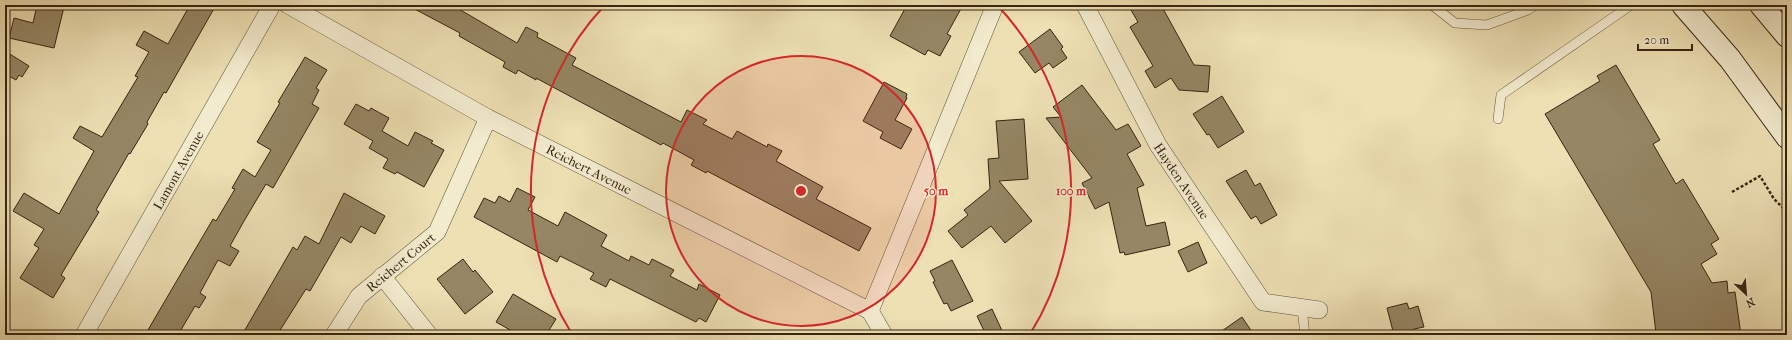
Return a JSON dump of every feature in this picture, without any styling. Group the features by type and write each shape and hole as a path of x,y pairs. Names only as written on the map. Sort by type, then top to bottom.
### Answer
{"main road":[{"path":"1683,5 1730,59 1787,138"},
{"path":"1761,5 1787,36"}],"street":[{"name":"Lamont Avenue","path":"84,335 272,5"},
{"name":"Reichert Avenue","path":"288,5 488,118 870,312"},
{"path":"884,335 870,312 995,5"},
{"name":"Hayden Avenue","path":"1085,5 1158,145 1263,302 1310,309"},
{"name":"Reichert Court","path":"334,335 359,296 437,232 488,118"},
{"path":"382,276 428,335"}],"lane":[{"path":"1432,5 1456,24 1487,25 1528,10 1535,5"},
{"path":"1498,119 1501,95 1631,5"},
{"path":"1305,335 1310,309"}],"path":[{"path":"1732,192 1760,176 1774,199 1787,212"}],"building":[{"path":"37,5 64,7 54,48 9,38 14,18 33,23"},
{"path":"190,5 216,5 166,93 164,92 147,122 148,124 130,154 129,153 96,210 99,212 61,275 65,278 53,298 20,278 39,248 34,245 44,229 13,211 24,193 59,214 94,151 73,138 80,126 102,137 138,77 135,76 149,52 136,45 144,31 168,44"},
{"path":"407,5 452,5 517,43 526,27 538,33 537,37 576,58 572,65 681,122 687,110 707,120 703,124 732,139 737,131 767,147 768,144 782,151 776,161 823,187 816,199 871,228 859,251 707,171 706,173 691,165 694,160 663,143 661,145 536,78 536,80 518,70 516,74 503,67 505,62 459,36 460,33"},
{"path":"907,5 963,5 947,34 951,36 940,56 928,50 925,55 890,36"},
{"path":"1128,5 1161,5 1194,65 1210,66 1208,92 1179,90 1171,78 1155,88 1145,71 1153,66 1130,27 1138,22"},
{"path":"1050,29 1063,47 1061,49 1067,58 1053,68 1049,63 1035,73 1019,52"},
{"path":"5,51 29,66 22,77 19,75 16,80 5,74"},
{"path":"305,57 327,70 316,88 319,90 312,104 319,108 273,188 266,184 230,246 239,251 230,266 218,260 200,293 206,297 199,308 195,306 178,335 145,335 213,219 216,221 235,189 232,188 243,169 255,177 271,150 257,142 280,103 278,102"},
{"path":"1616,65 1660,140 1653,144 1676,184 1683,179 1719,239 1711,244 1717,254 1701,264 1712,283 1727,281 1728,293 1735,292 1741,335 1662,335 1661,333 1656,333 1651,292 1545,114 1600,81 1597,76"},
{"path":"884,82 907,94 907,98 895,120 912,129 901,149 880,138 883,132 863,121"},
{"path":"1082,85 1116,130 1128,124 1141,146 1127,154 1144,185 1137,188 1146,226 1165,222 1170,245 1125,255 1124,252 1120,253 1109,202 1095,209 1082,183 1092,178 1046,118 1061,117 1053,107"},
{"path":"1222,96 1244,132 1218,148 1193,114"},
{"path":"356,104 369,111 371,108 389,118 382,131 408,146 415,132 433,141 431,143 444,150 424,187 397,172 395,174 383,168 388,159 369,148 373,141 344,124"},
{"path":"1024,119 1028,179 999,181 1032,221 1005,243 991,226 962,248 948,231 968,215 964,210 990,189 988,159 999,158 996,121"},
{"path":"1246,170 1255,186 1260,183 1277,215 1261,224 1256,216 1251,219 1226,181"},
{"path":"517,188 535,197 528,210 558,226 565,212 607,235 601,246 629,261 631,256 649,265 652,259 674,270 670,276 697,290 699,284 720,295 706,322 699,318 696,322 610,279 606,287 590,279 594,273 560,256 557,262 474,217 484,198 495,203 499,196 510,202"},
{"path":"344,193 385,216 375,234 361,226 351,243 341,237 310,291 306,289 277,335 242,335 293,247 297,250 305,236 319,244"},
{"path":"1198,242 1207,263 1188,272 1178,251"},
{"path":"463,259 473,272 475,270 493,292 465,314 437,279"},
{"path":"952,260 973,301 951,311 947,303 944,304 933,282 935,281 930,271"},
{"path":"513,294 556,319 546,335 519,335 496,322"},
{"path":"1407,303 1409,309 1418,306 1424,327 1414,329 1415,335 1394,335 1387,308"},
{"path":"992,309 1004,335 986,335 977,316"},
{"path":"1242,317 1254,335 1216,335"}]}
